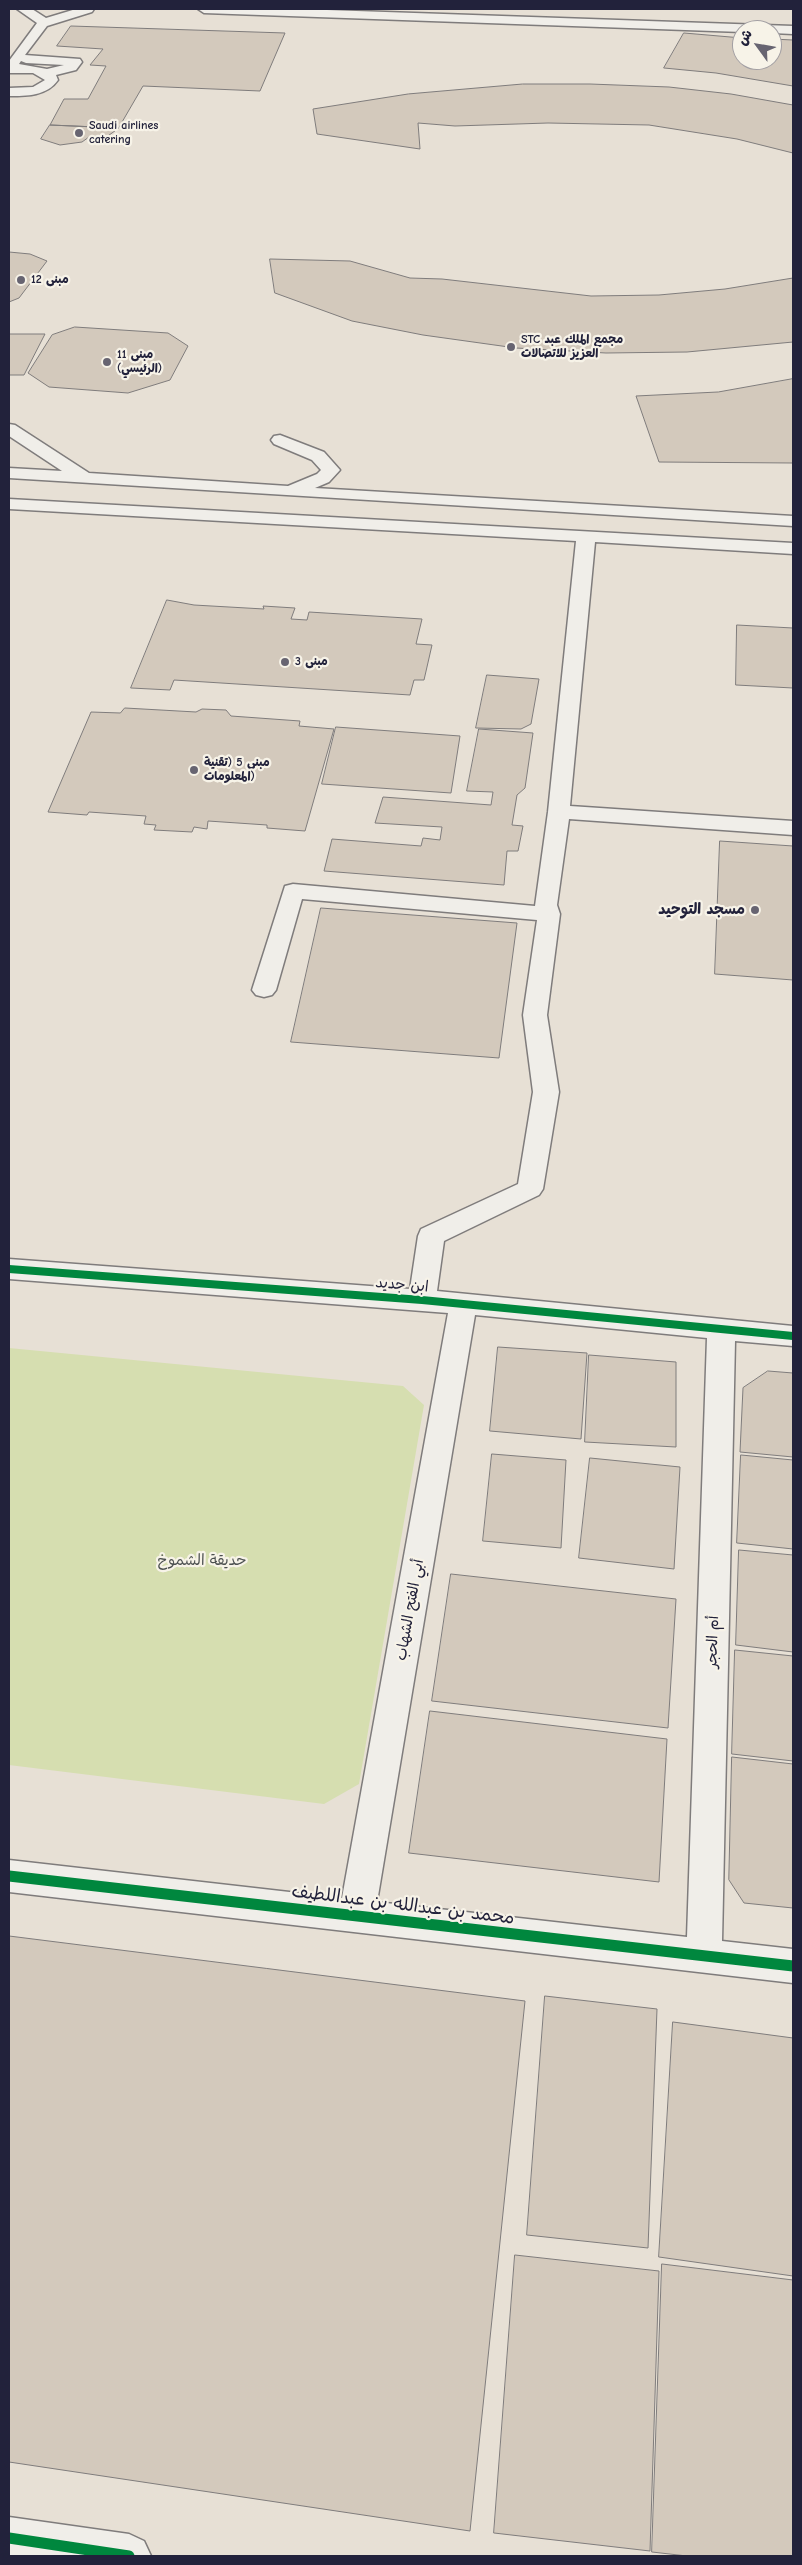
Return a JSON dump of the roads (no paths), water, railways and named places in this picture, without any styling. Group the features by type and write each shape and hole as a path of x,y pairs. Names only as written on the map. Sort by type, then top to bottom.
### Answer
{"street":[{"path":"23,9 39,17 43,23"},
{"path":"12,65 43,23 88,9"},
{"path":"204,9 793,30"},
{"path":"375,9 793,23"},
{"path":"643,18 688,13"},
{"path":"756,16 793,23"},
{"path":"76,62 72,67 47,73 12,65 76,62"},
{"path":"9,92 39,89 50,83 51,77 47,73"},
{"path":"27,107 39,89"},
{"path":"9,429 84,477"},
{"path":"280,440 318,456 331,470 323,478 288,491"},
{"path":"9,473 793,522"},
{"path":"9,504 793,548"},
{"path":"422,1300 431,1236 472,1218 530,1188 546,1092 536,1016 549,914 546,905 559,812 586,535"},
{"path":"559,812 793,828"},
{"path":"264,990 293,891 549,914"},
{"name":"ابن جديد","path":"9,1269 422,1300 793,1336"},
{"name":"أبي الفتح الشهاب","path":"357,1915 463,1305"},
{"name":"أم الحجر","path":"704,1956 721,1329"},
{"name":"محمد بن عبدالله بن عبداللطيف","path":"9,1876 793,1966"},
{"path":"9,2538 129,2556"}],"place":[{"name":"Saudi airlines catering","path":"79,133"},
{"name":"مبنى 12","path":"21,280"},
{"name":"STC مجمع الملك عبد العزيز للاتصالات","path":"511,347"},
{"name":"مبنى 11 (الرئيسي)","path":"107,362"},
{"name":"مبنى 3","path":"285,662"},
{"name":"مبنى 5 (تقنية المعلومات)","path":"194,770"},
{"name":"مسجد التوحيد","path":"755,910"}],"park label":[{"name":"حديقة الشموخ","path":"202,1561"}]}
